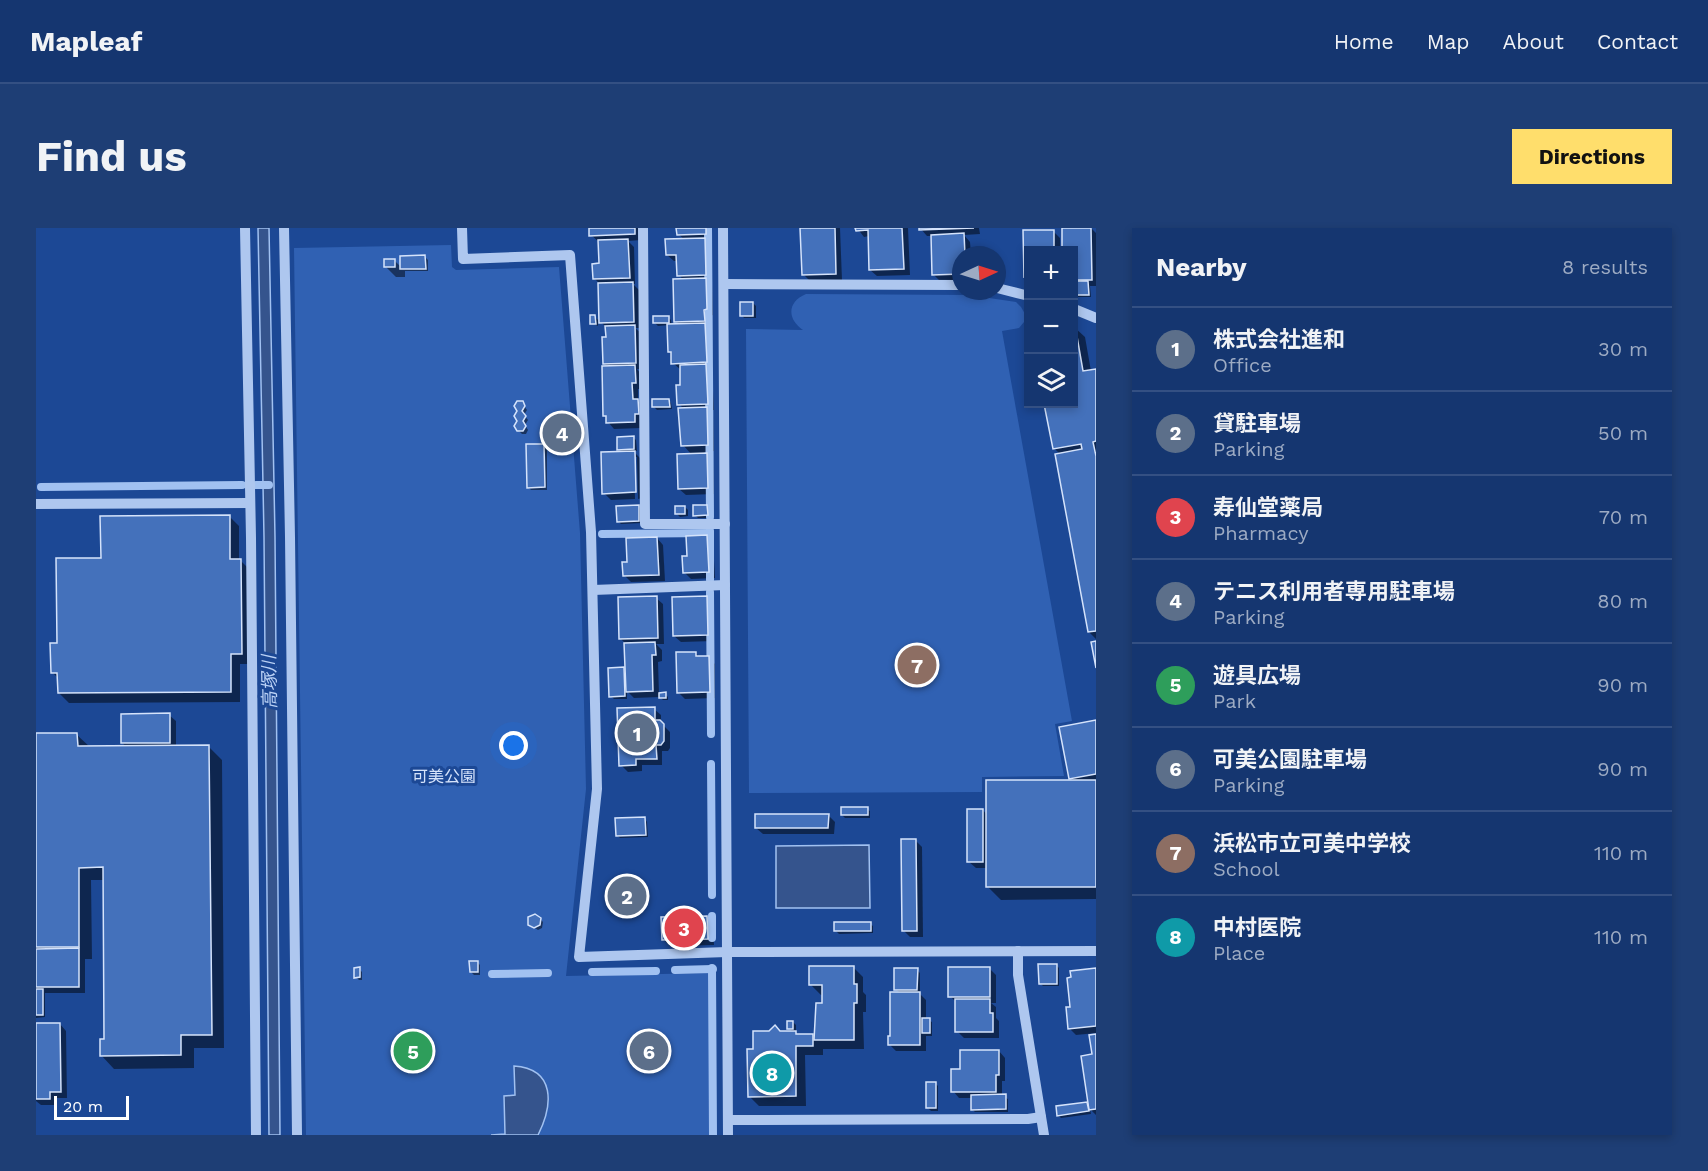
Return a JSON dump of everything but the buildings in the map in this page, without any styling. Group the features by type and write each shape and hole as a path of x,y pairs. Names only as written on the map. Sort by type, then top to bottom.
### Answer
{"street":[{"path":"245,228 256,1135"},
{"path":"284,228 297,1135"},
{"path":"462,228 463,259 570,255 590,514 597,789 579,957 727,952 1096,951"},
{"path":"643,228 645,524 725,524"},
{"path":"723,228 728,1135"},
{"path":"724,284 952,285"},
{"path":"1006,290 1024,295"},
{"path":"1078,311 1096,318"},
{"path":"36,504 250,503"},
{"path":"592,590 725,585"},
{"path":"1018,951 1018,975 1044,1135"},
{"path":"728,1120 1028,1119 1041,1117"}],"green space":[{"name":"可美公園","path":"451,245 452,267 456,270 559,267 580,533 586,789 566,976 709,973 710,1135 306,1135 294,248"},
{"path":"806,294 952,295 952,300 1016,302 1024,312 1024,322 1019,328 1002,331 1072,721 1055,724 1064,776 982,777 982,792 749,793 746,329 803,330 794,321 791,311 795,301"}],"water":[{"name":"高塚川","path":"258,228 269,228 275,537 280,1135 269,1135 264,537"},
{"path":"869,845 870,908 776,908 776,846"},
{"path":"514,1066 538,1074 544,1081 548,1101 538,1135 491,1135 505,1134 504,1096 515,1095"}],"waterway":[{"path":"708,228 710,517"},
{"path":"41,487 242,485"},
{"path":"256,485 269,485"},
{"path":"710,531 710,580"},
{"path":"602,534 710,533"},
{"path":"710,592 711,734"},
{"path":"711,764 712,895"},
{"path":"712,916 712,938"},
{"path":"712,968 713,1135"},
{"path":"675,970 713,969"},
{"path":"592,972 656,971"},
{"path":"492,974 548,973"}],"place":[{"name":"テニス利用者専用駐車場","path":"562,433"},
{"name":"浜松市立可美中学校","path":"917,665"},
{"name":"株式会社進和","path":"637,733"},
{"name":"貸駐車場","path":"627,896"},
{"name":"寿仙堂薬局","path":"684,928"},
{"name":"遊具広場","path":"413,1051"},
{"name":"可美公園駐車場","path":"649,1051"},
{"name":"中村医院","path":"772,1073"}]}
